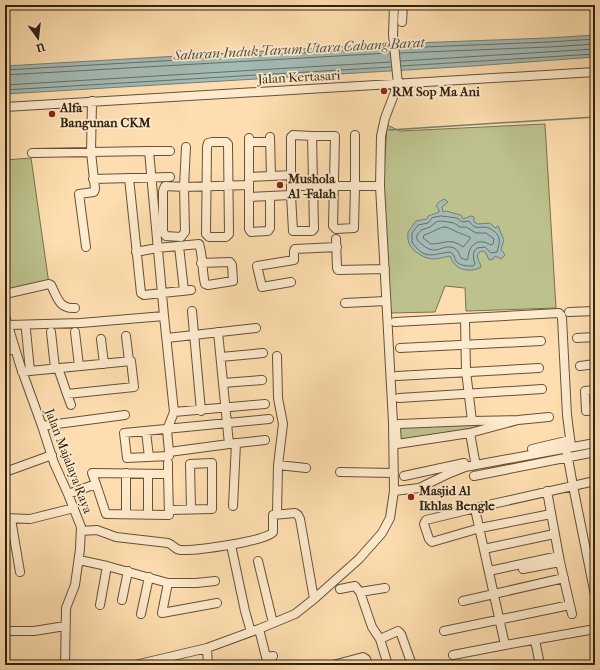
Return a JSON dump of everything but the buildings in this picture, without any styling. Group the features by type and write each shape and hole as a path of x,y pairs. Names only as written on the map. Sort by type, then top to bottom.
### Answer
{"street":[{"path":"135,665 207,648 255,631 295,614 359,559 382,533 390,518 394,491 393,422 380,186 381,136 385,118 398,84 394,41 396,20 394,5"},
{"path":"396,20 403,5"},
{"name":"Jalan Kertasari","path":"5,107 595,72"},
{"path":"86,246 79,194 94,192 91,152 92,101"},
{"path":"312,136 314,229 312,231 293,231 290,195 292,186 291,137 293,136 312,136 335,136 333,226 336,229 352,228 354,226 355,135"},
{"path":"270,176 270,140 249,140 248,229 251,232 268,231 270,228 270,196"},
{"path":"226,142 228,144 228,186 229,234 226,236 209,237 206,234 208,143 226,142"},
{"path":"186,148 184,187 184,232 180,236 166,236 163,232 165,186 184,187 228,186 270,176 292,176"},
{"path":"149,151 157,248 174,412 167,430 169,456 127,458 124,433 167,430 269,419"},
{"path":"32,153 170,151"},
{"path":"93,179 170,177"},
{"path":"129,178 141,293 144,295 188,291 179,246"},
{"path":"292,186 380,186"},
{"path":"249,197 290,195"},
{"path":"336,239 338,270 385,269"},
{"path":"136,252 157,248 199,244 201,263 205,285 233,281 232,265 230,262 201,263"},
{"path":"291,282 262,287 257,266 294,260 295,249 337,247"},
{"path":"5,294 49,284 60,304 66,308 74,308"},
{"path":"345,303 386,301"},
{"path":"192,311 201,411"},
{"path":"569,312 595,311"},
{"path":"395,322 559,313 561,315 569,444 567,458 595,595"},
{"name":"Jalan Majalaya Raya","path":"5,316 15,349 26,371 52,455 80,522 82,531 75,585 66,608 66,665"},
{"path":"8,325 81,323 164,316"},
{"path":"465,319 466,371 472,421"},
{"path":"167,338 256,328"},
{"path":"26,330 26,371 129,361"},
{"path":"51,332 56,368 71,405"},
{"path":"75,332 79,366"},
{"path":"218,332 227,423 234,446 233,506"},
{"path":"67,394 134,387 126,336"},
{"path":"577,338 595,337"},
{"path":"101,339 104,364"},
{"path":"400,348 541,341"},
{"path":"5,350 15,349"},
{"path":"221,356 263,353"},
{"path":"277,514 278,465 283,424 278,398 278,356"},
{"path":"580,366 595,364"},
{"path":"397,376 539,368"},
{"path":"223,383 262,380"},
{"path":"399,398 542,389"},
{"path":"595,390 585,391 586,411 595,410"},
{"path":"174,412 201,411 265,404"},
{"path":"42,426 125,415"},
{"path":"518,420 470,434 398,444 396,427 399,424 518,420 549,417"},
{"path":"146,432 149,457"},
{"path":"470,434 475,461"},
{"path":"169,452 187,449 234,446 265,440"},
{"path":"404,476 475,461 569,444 595,443"},
{"path":"394,491 420,488 465,467 569,444"},
{"path":"474,476 595,452"},
{"path":"5,472 52,455"},
{"path":"168,463 169,514 106,514 92,473 168,474"},
{"path":"170,510 212,509 212,463 190,464 191,509"},
{"path":"278,465 306,468"},
{"path":"340,472 394,473"},
{"path":"126,473 126,514"},
{"path":"148,474 148,515"},
{"path":"551,514 480,528 432,542 429,539 424,524 426,520 595,481"},
{"path":"68,494 96,484"},
{"path":"547,491 554,534 572,614"},
{"path":"20,572 8,518 30,519 74,508"},
{"path":"475,508 505,645"},
{"path":"82,531 97,530 116,536 168,543 172,544 177,549 182,550 209,548 231,545 271,535 273,532 273,515 295,513 300,517 314,599"},
{"path":"484,549 554,534"},
{"path":"231,545 245,611 266,657 273,656"},
{"path":"489,574 560,559"},
{"path":"79,560 128,571 168,583 196,583 215,580"},
{"path":"258,561 273,623"},
{"path":"100,605 108,566"},
{"path":"122,600 128,571"},
{"path":"141,614 149,577"},
{"path":"463,601 564,578"},
{"path":"168,583 162,613 217,603"},
{"path":"340,589 355,586 360,592 370,620 380,639 388,665"},
{"path":"360,592 385,588"},
{"path":"444,631 570,605"},
{"path":"5,631 34,631 65,626"},
{"path":"453,655 595,629"},
{"path":"380,639 398,631 400,632 412,665"},
{"path":"535,640 539,665"},
{"path":"207,648 208,665"},
{"path":"332,665 364,658 366,659 368,665"}],"green space":[{"path":"545,124 556,308 466,311 465,288 445,286 435,312 390,313 383,187 387,125 400,131"},
{"path":"31,158 49,284 5,292 5,160"},
{"path":"503,422 482,428 400,443 399,426"}],"water":[{"path":"595,35 595,57 473,66 5,94 5,66 387,44"},
{"path":"444,199 448,202 442,207 443,212 446,211 461,215 463,219 471,216 474,217 474,222 478,224 490,223 495,228 498,226 504,240 501,249 505,255 501,259 495,256 493,259 489,260 486,253 483,251 480,252 478,254 478,260 481,265 480,268 466,270 458,267 450,256 433,259 416,252 409,243 408,232 416,221 427,219 428,216 439,212 436,206"}],"waterway":[{"path":"389,130 595,117"}],"place":[{"name":"RM Sop Ma Ani","path":"384,91"},
{"name":"Alfa Bangunan CKM","path":"52,114"},
{"name":"Mushola Al -Falah","path":"280,185"},
{"name":"Masjid Al Ikhlas Bengle","path":"411,497"}],"water label":[{"name":"Saluran Induk Tarum Utara Cabang Barat","path":"299,49"}]}
